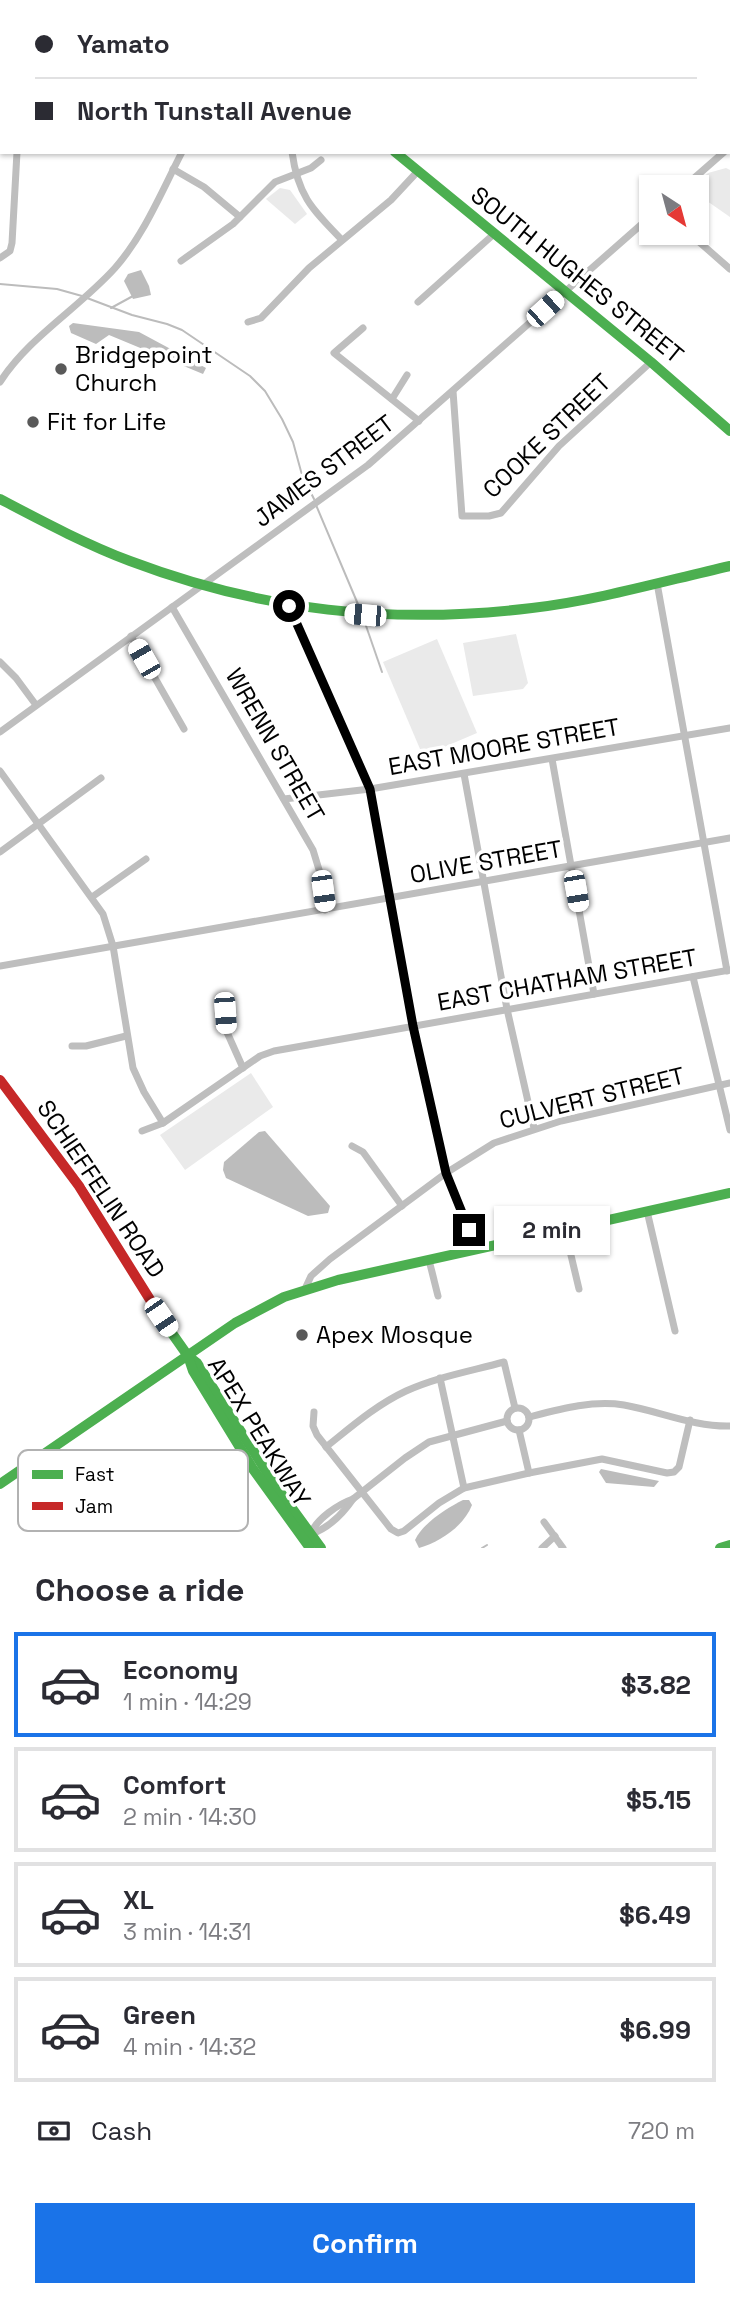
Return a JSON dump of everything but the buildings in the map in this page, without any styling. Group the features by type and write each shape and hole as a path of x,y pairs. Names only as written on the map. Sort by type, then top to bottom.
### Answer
{"main road":[{"name":"SOUTH HUGHES STREET","path":"397,154 566,291 730,431"},
{"path":"0,499 94,548 202,587 247,599 289,606 379,615 473,614 542,607 730,566"},
{"name":"SCHIEFFELIN ROAD","path":"0,1080 79,1186 188,1356"},
{"path":"50,1450 225,1330 264,1306 305,1289 730,1193"},
{"name":"APEX PEAKWAY","path":"188,1356 193,1371 241,1450"},
{"name":"APEX PEAKWAY","path":"248,1460 308,1540 321,1548"},
{"path":"0,1484 18,1472"},
{"path":"720,1548 730,1545"}],"street":[{"path":"0,258 10,251 12,243 17,154"},
{"path":"0,382 25,351 111,272 129,250 181,154"},
{"path":"292,154 295,174 307,201 342,240"},
{"path":"698,175 722,154"},
{"path":"181,261 226,230 275,182 311,168 321,160"},
{"path":"173,169 204,187 240,217"},
{"path":"248,322 261,318 309,268 391,200 418,171"},
{"name":"JAMES STREET","path":"0,732 368,465 639,226"},
{"path":"418,302 494,234"},
{"path":"703,245 730,269"},
{"path":"363,328 334,353 419,421"},
{"name":"COOKE STREET","path":"453,391 462,516 489,516 500,513 559,446 651,362"},
{"path":"392,399 407,375"},
{"path":"657,583 728,971"},
{"path":"289,606 370,789 413,1026 446,1173 477,1249"},
{"name":"WRENN STREET","path":"172,607 317,861 325,910"},
{"path":"131,636 184,729"},
{"path":"0,662 36,705"},
{"name":"EAST MOORE STREET","path":"284,799 464,774 730,727"},
{"path":"552,759 594,994"},
{"path":"0,771 103,914 113,946 126,1036 136,1076 163,1123"},
{"path":"464,774 507,1009 534,1128"},
{"path":"0,852 101,778"},
{"name":"OLIVE STREET","path":"0,966 730,838"},
{"path":"92,897 146,859"},
{"name":"EAST CHATHAM STREET","path":"142,1131 163,1123 260,1056 274,1051 728,971"},
{"path":"692,977 730,1130"},
{"path":"225,1013 226,1030 243,1068"},
{"path":"72,1046 86,1046 126,1036"},
{"name":"CULVERT STREET","path":"305,1289 311,1276 320,1268 446,1173 487,1146 534,1128 730,1083"},
{"path":"352,1146 363,1152 402,1206"},
{"path":"647,1211 675,1331"},
{"path":"565,1230 579,1289"},
{"path":"429,1260 438,1296"},
{"path":"326,1447 392,1398 440,1378 504,1362 514,1408"},
{"path":"440,1378 464,1488"},
{"path":"529,1418 575,1406 601,1404 626,1405 730,1426"},
{"path":"514,1408 524,1409 529,1418 526,1427 519,1430 513,1429 507,1421 509,1412 514,1408"},
{"path":"314,1412 313,1426 326,1447 393,1531 398,1533 464,1488 529,1473 602,1459 670,1473 679,1466 690,1420"},
{"path":"308,1540 314,1526 418,1449 452,1434 507,1421"},
{"path":"519,1430 529,1473"},
{"path":"544,1522 563,1548"},
{"path":"542,1548 555,1536"}],"shaded area":[{"path":"726,168 730,170 730,217 709,202 709,175 706,175"},
{"path":"280,188 290,190 307,214 295,224 266,199"},
{"path":"141,270 151,295 133,299 124,281 128,274"},
{"path":"73,323 139,332 206,368 203,374 109,335 96,344 71,333 69,326"},
{"path":"516,634 528,683 523,689 473,696 463,643"},
{"path":"437,639 477,733 423,756 383,662"},
{"path":"251,1073 273,1107 185,1170 160,1135"},
{"path":"265,1131 330,1206 328,1213 308,1216 226,1178 224,1162 259,1132"},
{"path":"601,1469 659,1481 654,1487 606,1483 599,1472"},
{"path":"463,1500 469,1500 472,1505 463,1520 443,1537 419,1548 415,1540 429,1522"}],"waterway":[{"path":"0,284 57,289 82,296"},
{"path":"111,308 133,296"},
{"path":"87,298 182,330 250,376 265,391 282,419 293,442 302,475 314,499"},
{"path":"316,505 360,609"},
{"path":"364,620 382,672"},
{"path":"482,1548 487,1545"}],"traffic: fast":[{"path":"397,154 651,362 730,431"},
{"path":"0,499 97,547 179,578 229,592 328,610 429,615 532,608 607,595 730,566"},
{"path":"50,1450 235,1323 284,1297 338,1280 730,1193"},
{"path":"164,1322 188,1356 197,1363 275,1485 321,1548"},
{"path":"188,1356 193,1371 241,1450"},
{"path":"248,1461 310,1548"},
{"path":"0,1484 18,1472"},
{"path":"720,1548 730,1545"}],"traffic: jam":[{"path":"0,1080 79,1186 164,1322"}],"place":[{"name":"Bridgepoint Church","path":"61,369"},
{"name":"Fit for Life","path":"33,422"},
{"name":"Apex Mosque","path":"302,1335"}],"route":[{"path":"289,606 370,789 413,1026 446,1173 469,1230"}]}
